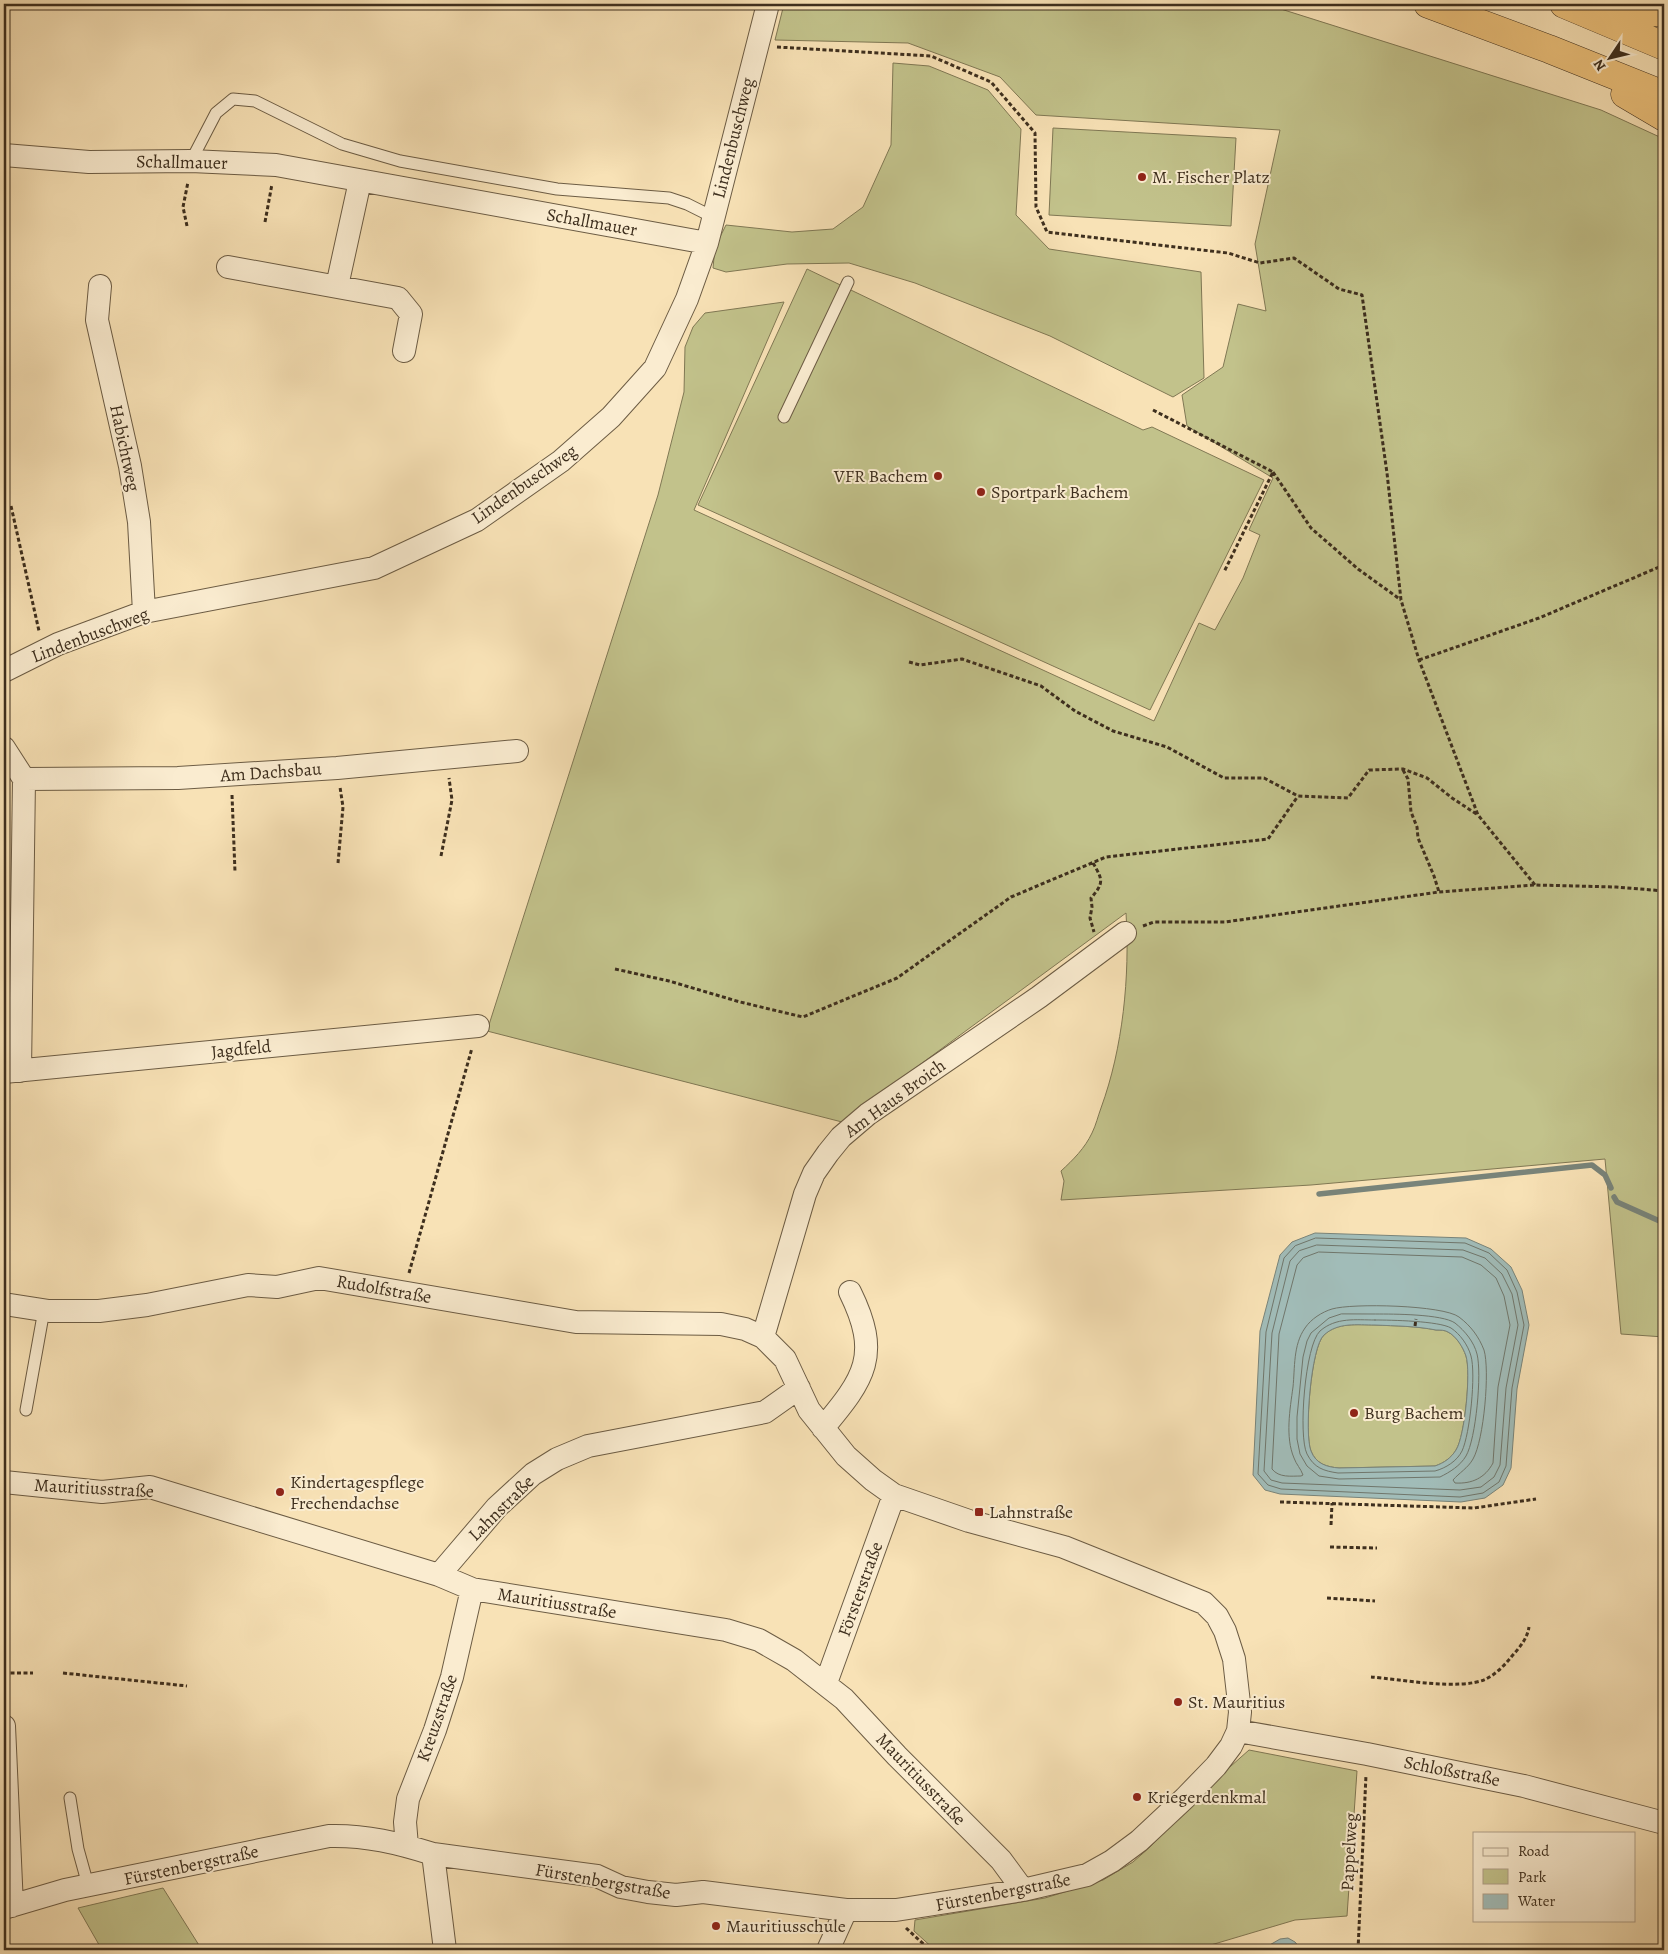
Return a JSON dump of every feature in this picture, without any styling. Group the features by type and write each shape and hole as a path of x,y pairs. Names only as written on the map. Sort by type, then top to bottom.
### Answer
{"highway":[{"path":"1428,4 1549,49 1664,95"},
{"path":"1564,4 1664,46"},
{"path":"1602,4 1664,12"},
{"path":"1549,49 1664,117"}],"street":[{"name":"Lindenbuschweg","path":"4,671 58,644 144,612 374,568 477,520 562,461 611,417 655,368 687,299 707,243 768,4"},
{"name":"Schallmauer","path":"4,156 89,162 192,161 276,165 707,243"},
{"path":"337,286 360,181"},
{"path":"228,267 398,298 411,314 404,351"},
{"name":"Habichtweg","path":"100,286 97,320 130,466 138,512 144,612"},
{"path":"4,748 24,779 12,1071"},
{"name":"Am Dachsbau","path":"24,779 178,778 232,775 337,768 517,751"},
{"name":"Am Haus Broich","path":"764,1337 805,1194 814,1173 841,1137 891,1097 1039,997 1125,933"},
{"name":"Jagdfeld","path":"12,1071 478,1026"},
{"name":"Rudolfstraße","path":"4,1304 44,1310 99,1311 147,1304 248,1284 277,1287 319,1278 576,1322 721,1324 745,1328 764,1337"},
{"path":"823,1428 856,1386 864,1371 865,1330 850,1292"},
{"path":"764,1337 785,1359 809,1410 846,1456 894,1495 969,1521 1064,1547 1204,1603 1217,1616 1225,1631 1234,1660 1240,1712 1238,1731"},
{"name":"Lahnstraße","path":"439,1575 497,1507 533,1474 557,1459 588,1446 765,1412 799,1388"},
{"name":"Mauritiusstraße","path":"4,1482 102,1492 150,1487 439,1575 472,1589 726,1630 759,1640 794,1660 826,1683 844,1699 897,1756 1000,1860 1023,1890"},
{"name":"Försterstraße","path":"826,1683 894,1495"},
{"name":"Kreuzstraße","path":"407,1846 405,1822 408,1799 435,1730 452,1677 472,1589"},
{"path":"4,1726 8,1907"},
{"name":"Schloßstraße","path":"1238,1731 1367,1754 1524,1786 1664,1823"},
{"name":"Fürstenbergstraße","path":"8,1907 65,1890 329,1836 354,1835 407,1846 433,1854 597,1876 621,1887 648,1892 676,1895 703,1892 846,1910 896,1910 1023,1890 1087,1875 1112,1861 1138,1841 1216,1766 1231,1746 1238,1731"},
{"path":"433,1854 445,1950"},
{"path":"828,1950 846,1910"}],"lane":[{"path":"192,161 199,143 216,113 233,99 255,101 342,144 400,161 557,189 669,198 687,204 713,217"},
{"path":"784,417 848,282"},
{"path":"26,1410 44,1310"},
{"path":"70,1798 78,1849 88,1886"}],"path":[{"path":"757,45 931,56 991,82 1035,133 1036,207 1047,232 1228,253 1260,263 1294,258 1339,289 1362,294 1387,473 1401,600 1419,660 1478,815"},
{"path":"187,226 183,207 192,161"},
{"path":"265,222 276,165"},
{"path":"1153,410 1273,472 1310,528 1358,569 1401,600"},
{"path":"1224,572 1273,472"},
{"path":"11,506 43,651"},
{"path":"1419,660 1539,618 1664,565"},
{"path":"909,662 920,665 962,659 1041,686 1075,711 1113,731 1167,747 1224,778 1264,778 1298,796 1348,798 1369,770 1403,769 1427,778 1452,798 1478,815 1535,885"},
{"path":"442,856 452,800 446,758"},
{"path":"337,768 343,807 338,863"},
{"path":"1403,769 1408,779 1411,812 1417,827 1418,838 1439,892"},
{"path":"232,775 235,872"},
{"path":"615,969 669,981 740,1002 803,1017 897,978 1011,897 1106,857 1268,839 1298,796"},
{"path":"1093,862 1102,879 1100,888 1091,898 1090,918 1095,942 1100,951"},
{"path":"1125,933 1154,922 1225,922 1439,892 1535,885 1616,886 1664,891"},
{"path":"404,1293 478,1026"},
{"path":"1415,1326 1416,1319"},
{"path":"1280,1502 1474,1508 1536,1499"},
{"path":"1331,1525 1332,1503"},
{"path":"1330,1547 1377,1548"},
{"path":"1327,1598 1375,1601"},
{"path":"1371,1676 1471,1684 1486,1679 1499,1670 1525,1639 1529,1627"},
{"path":"4,1673 33,1673"},
{"path":"63,1673 187,1686"},
{"name":"Pappelweg","path":"1358,1950 1367,1754"},
{"path":"896,1910 904,1926 930,1950"}],"green space":[{"path":"784,4 1265,4 1601,110 1664,139 1664,1337 1621,1334 1605,1159 1311,1185 1061,1200 1064,1181 1061,1171 1082,1149 1092,1133 1109,1085 1115,1061 1126,987 1126,913 842,1122 487,1031 658,495 684,392 685,347 693,327 705,313 784,302 694,510 1154,721 1199,623 1215,630 1243,578 1260,535 1249,530 1273,478 1187,426 1182,395 1223,367 1238,304 1266,311 1255,244 1280,130 1036,115 1000,77 908,43 775,40"},
{"path":"893,63 929,66 988,90 1021,129 1016,215 1049,249 1201,272 1204,378 1173,397 1050,336 915,283 849,263 787,264 726,272 713,268 715,247 726,225 792,232 833,229 863,207 891,145"},
{"name":"M. Fischer Platz","path":"1053,128 1236,138 1231,226 1049,215"},
{"name":"Sportpark Bachem","path":"807,269 1143,430 1152,427 1264,480 1150,710 698,505"},
{"path":"1348,1325 1375,1325 1445,1331 1454,1336 1466,1356 1468,1375 1466,1404 1459,1443 1450,1458 1435,1466 1330,1467 1319,1462 1311,1451 1308,1428 1310,1391 1319,1342 1324,1335 1335,1328"},
{"path":"1249,1750 1357,1771 1347,1916 1295,1920 1194,1950 935,1950 914,1931 915,1920 1045,1898 1103,1880 1133,1862 1150,1847 1204,1790"},
{"path":"163,1888 202,1950 102,1950 78,1908"}],"water":[{"path":"1315,1233 1466,1238 1491,1249 1511,1267 1522,1290 1529,1325 1517,1389 1511,1468 1503,1485 1485,1498 1461,1502 1280,1494 1265,1490 1253,1475 1260,1331 1280,1255 1292,1242","holes":["1383,1325 1445,1331 1454,1336 1461,1346 1466,1356 1468,1375 1464,1418 1459,1443 1450,1458 1435,1466 1339,1468 1326,1466 1319,1462 1311,1451 1308,1427 1312,1372 1319,1342 1329,1331 1342,1326"]},
{"path":"1288,1938 1295,1942 1302,1950 1261,1950 1280,1939"}],"waterway":[{"path":"1319,1194 1592,1165 1605,1175 1611,1188"},
{"path":"1614,1197 1617,1202 1664,1223"}],"place":[{"name":"M. Fischer Platz","path":"1142,177"},
{"name":"VFR Bachem","path":"938,476"},
{"name":"Sportpark Bachem","path":"981,492"},
{"name":"Burg Bachem","path":"1354,1413"},
{"name":"Kindertagespflege Frechendachse","path":"280,1492"},
{"name":"Lahnstraße","path":"979,1512"},
{"name":"St. Mauritius","path":"1178,1702"},
{"name":"Kriegerdenkmal","path":"1137,1797"},
{"name":"Mauritiusschule","path":"716,1926"}]}
